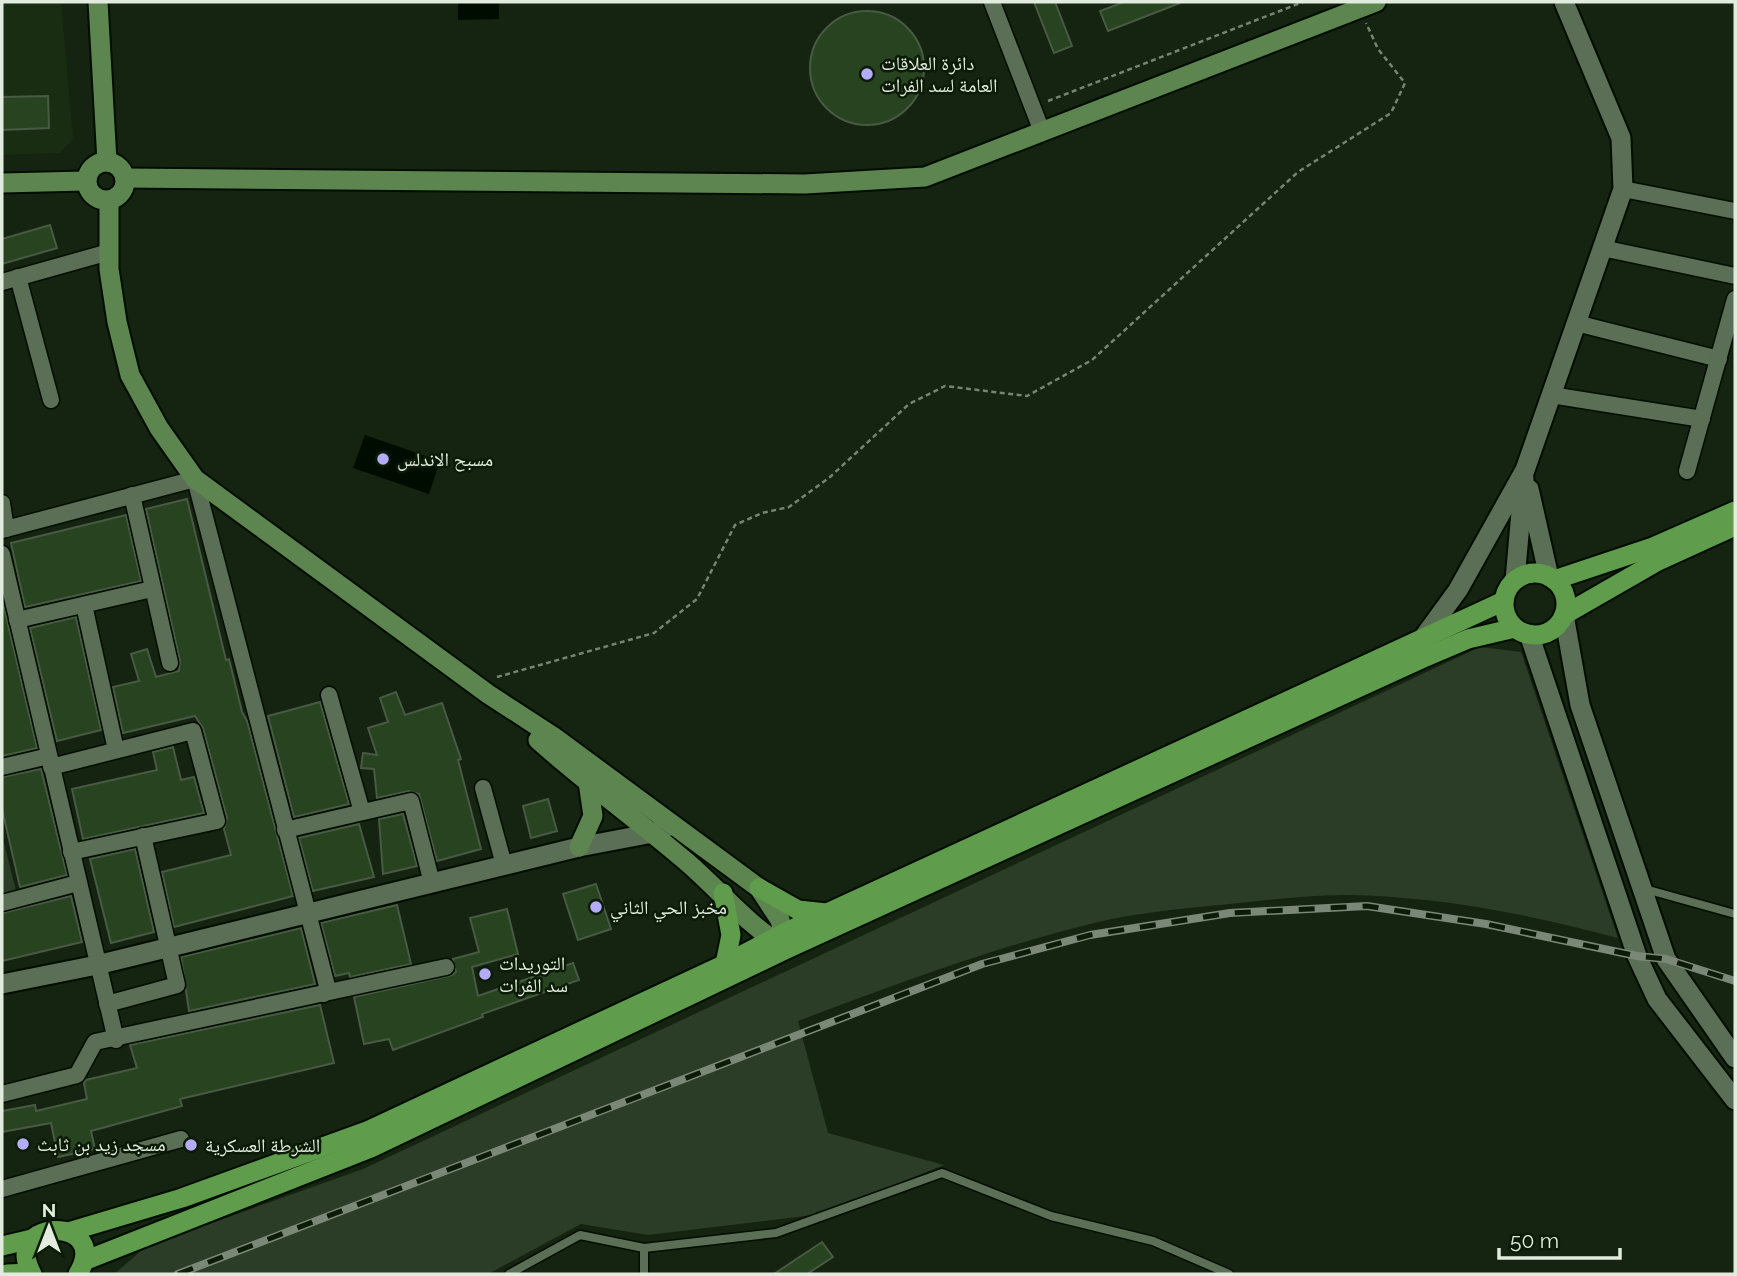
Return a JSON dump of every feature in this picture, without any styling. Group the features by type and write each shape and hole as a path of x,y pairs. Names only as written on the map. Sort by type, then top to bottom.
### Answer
{"main road":[{"path":"98,2 107,162"},
{"path":"125,178 805,184 925,177 1353,7"},
{"path":"86,181 95,165 107,162 119,167 125,178 123,191 109,201"},
{"path":"2,183 86,181"},
{"path":"86,181 94,197 109,201"},
{"path":"109,201 109,252 117,322 130,375 159,428 195,479 481,689 554,737 662,829 723,893 781,941"},
{"path":"1522,631 1505,614 1504,601 1515,580 1531,573 1552,579 1653,547 1735,511"},
{"path":"2,1247 32,1239 49,1229 68,1232 182,1198 367,1131 726,964 1468,639 1522,631 1552,630 1564,615 1658,561 1735,526"},
{"path":"1552,579 1565,598 1564,615"},
{"path":"68,1232 80,1244 81,1267 371,1148 781,941 828,913 1504,601"},
{"path":"481,689 589,782 784,904 828,913"},
{"path":"579,847 593,816 589,782"},
{"path":"759,887 774,907 781,941"},
{"path":"723,893 731,935 726,964"},
{"path":"7,1274 31,1273 26,1256 32,1239"}],"street":[{"path":"992,2 1041,129"},
{"path":"1423,638 1458,590 1525,470 1623,189 1621,138 1564,2"},
{"path":"1623,189 1735,211"},
{"path":"1602,248 1735,276"},
{"path":"2,282 109,252"},
{"path":"18,277 51,400"},
{"path":"1687,471 1735,299"},
{"path":"1576,323 1719,359"},
{"path":"1551,396 1702,419"},
{"path":"1525,470 1552,579"},
{"path":"1515,580 1525,470"},
{"path":"2,503 4,530 195,479 306,914 327,986 324,994"},
{"path":"132,495 170,663"},
{"path":"2,554 116,1040"},
{"path":"17,620 152,589"},
{"path":"84,605 117,750"},
{"path":"1564,615 1580,705 1666,959 1735,1058"},
{"path":"1522,631 1637,956 1657,999 1735,1100"},
{"path":"329,695 362,812"},
{"path":"2,767 117,750 193,731 217,821 71,852"},
{"path":"483,788 504,865"},
{"path":"285,830 411,801 432,883"},
{"path":"2,984 97,965 662,829"},
{"path":"107,1004 177,985 143,836"},
{"path":"2,903 78,883"},
{"path":"2,1094 77,1075 95,1042 116,1040 446,967"},
{"path":"2,1189 181,1139"}],"lane":[{"path":"1642,888 1735,914"},
{"path":"509,1274 580,1235 644,1248 776,1233 942,1173 1051,1216 1153,1241 1229,1274"},
{"path":"644,1248 644,1274"}],"path":[{"path":"1032,107 1303,2"},
{"path":"481,689 654,633 697,599 735,525 762,513 789,507 830,477 909,404 945,386 1027,396 1092,360 1298,172 1391,113 1405,82 1378,49 1353,7"}],"shaded area":[{"path":"2,2 61,2 73,138 60,153 2,155"},
{"path":"458,2 499,2 499,19 458,20"},
{"path":"365,435 440,461 429,494 353,468"},
{"path":"1480,647 1521,652 1618,938 1553,922 1453,903 1386,896 1286,898 1172,910 1109,920 981,955 798,1021 828,1133 944,1165 822,1214 648,1235 581,1224 488,1274 114,1274 147,1246 363,1169"},
{"path":"2,835 17,895 2,899"}],"building":[{"path":"1034,2 1055,2 1072,46 1054,53"},
{"path":"1124,2 1180,3 1108,31 1100,11"},
{"name":"دائرة العلاقات العامة لسد الفرات","path":"867,11 889,16 907,28 919,46 924,68 919,90 907,108 889,120 867,125 845,120 827,108 815,90 810,68 815,46 827,28 845,16"},
{"path":"48,96 49,128 2,130 2,97"},
{"path":"50,225 57,248 2,264 2,239"},
{"path":"187,499 226,660 229,659 242,712 247,721 293,896 174,927 162,872 231,855 224,829 227,818 203,728 195,716 123,733 113,687 139,681 131,654 147,649 156,677 179,671 180,661 146,509"},
{"path":"126,515 141,581 25,607 11,543"},
{"path":"2,599 37,748 2,756"},
{"path":"76,617 101,730 57,741 30,628"},
{"path":"396,692 405,715 442,703 461,759 458,760 481,849 437,861 419,794 409,791 377,798 374,769 361,768 363,753 377,755 368,728 388,722 380,698"},
{"path":"320,702 349,804 294,817 268,716"},
{"path":"173,747 181,780 194,777 204,813 83,839 72,789 157,770 153,752"},
{"path":"41,769 67,875 20,887 2,809 2,777"},
{"path":"548,799 557,831 531,838 523,806"},
{"path":"403,814 417,866 383,874 379,819"},
{"path":"359,824 374,877 313,891 299,838"},
{"path":"135,849 154,932 111,943 90,859"},
{"path":"596,884 611,929 578,940 563,894"},
{"path":"71,896 82,942 2,961 2,913"},
{"path":"397,905 411,964 350,977 349,973 335,976 321,923"},
{"path":"507,909 518,954 472,967 478,996 573,963 579,980 482,1014 483,1017 393,1050 389,1039 364,1044 354,997 452,975 456,972 453,959 479,952 470,918"},
{"path":"301,928 315,984 189,1011 181,957"},
{"path":"320,1005 334,1063 180,1099 182,1106 91,1131 95,1149 58,1157 51,1123 2,1132 2,1111 35,1105 36,1111 87,1099 84,1083 86,1080 137,1068 130,1045"},
{"path":"822,1242 833,1257 807,1274 774,1274"}],"railway":[{"path":"178,1274 982,964 1090,935 1230,913 1367,906 1486,924 1637,956 1666,959 1735,981"}],"place":[{"name":"دائرة العلاقات العامة لسد الفرات","path":"867,74"},
{"name":"مسبح الاندلس","path":"383,459"},
{"name":"مخبز الحي الثاني","path":"596,907"},
{"name":"التوريدات سد الفرات","path":"485,974"},
{"name":"مسجد زيد بن ثابث","path":"23,1144"},
{"name":"الشرطة العسكرية","path":"191,1145"}]}
